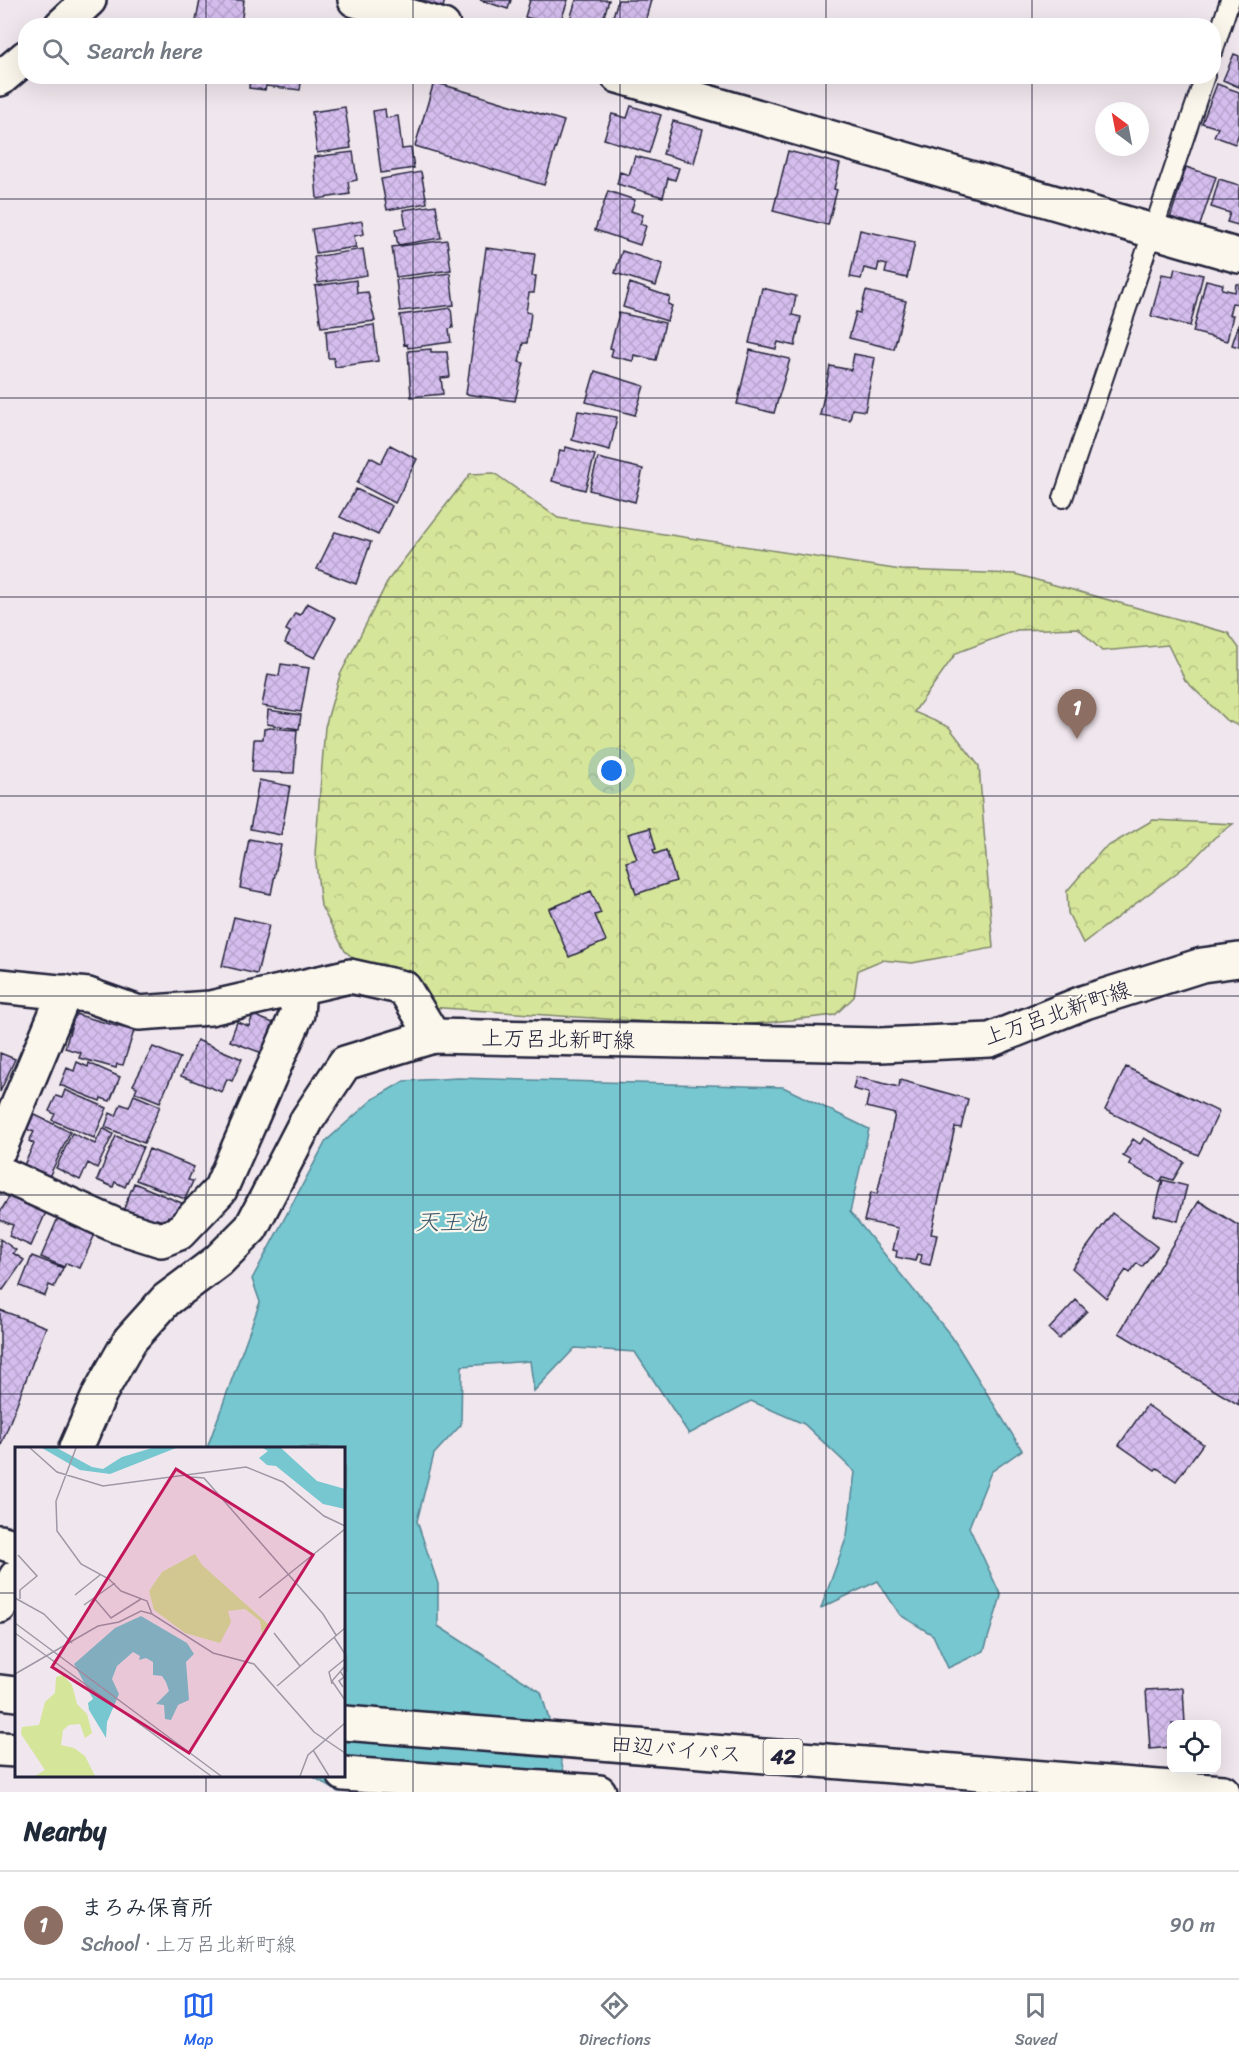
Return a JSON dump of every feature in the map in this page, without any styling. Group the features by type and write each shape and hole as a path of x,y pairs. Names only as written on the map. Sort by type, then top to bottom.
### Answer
{"main road":[{"path":"69,18 89,0"},
{"path":"355,0 415,18"},
{"path":"0,79 18,64"},
{"path":"645,84 1239,256"},
{"name":"上万呂北新町線","path":"77,1447 100,1393 130,1340 166,1300 218,1261 251,1228 307,1120 345,1063 433,1036 880,1045 990,1040 1085,1002 1203,965 1239,960"},
{"path":"0,986 88,995 139,1013 210,1008 350,976 405,988 433,1036"},
{"path":"0,1173 117,1226 161,1240 179,1233 219,1190 297,1014 300,988"},
{"path":"0,1148 65,992"},
{"path":"0,1542 15,1547"},
{"path":"0,1606 15,1579"},
{"path":"0,1692 15,1694"},
{"name":"田辺バイパス","path":"345,1723 1223,1792"},
{"path":"0,1749 15,1750"},
{"path":"345,1774 599,1792"}],"lane":[{"path":"1221,28 1230,0"},
{"path":"1064,498 1201,84"}],"green space":[{"path":"494,473 558,518 901,570 1015,574 1228,633 1239,648 1239,726 1226,720 1185,680 1168,645 1102,651 1078,628 1017,630 956,653 914,712 949,727 979,766 993,948 912,963 882,960 858,970 854,997 835,1015 727,1027 428,1007 387,987 345,951 321,906 315,854 325,727 340,675 389,579 470,474"},
{"path":"1153,820 1233,824 1214,838 1191,862 1083,943 1068,913 1067,891 1103,849"}],"water":[{"name":"天王池","path":"458,1078 783,1087 869,1129 850,1212 952,1337 1022,1450 991,1472 969,1527 1001,1596 984,1651 948,1668 933,1635 900,1615 878,1581 821,1608 847,1536 855,1472 804,1424 751,1401 689,1434 635,1352 575,1348 534,1391 530,1361 462,1366 461,1425 434,1454 417,1521 438,1584 438,1626 541,1692 570,1792 338,1792 314,1777 345,1777 345,1447 207,1447 260,1302 252,1279 326,1141 373,1099 404,1081"}],"building":[{"path":"200,0 244,0 242,18 197,18"},
{"path":"416,0 445,0 443,7"},
{"path":"480,0 511,0 508,9"},
{"path":"530,0 568,0 562,18 525,17"},
{"path":"576,0 609,0 603,18 570,18"},
{"path":"618,0 651,0 646,18 612,18"},
{"path":"1234,54 1239,56 1239,87 1223,80"},
{"path":"249,84 301,84 300,90 266,86 265,90 249,88"},
{"path":"433,84 441,84 564,121 544,185 415,146"},
{"path":"1217,84 1239,92 1239,133 1235,144 1214,136 1218,128 1202,123"},
{"path":"631,106 661,115 649,153 604,139 612,114 627,118"},
{"path":"345,107 351,148 317,153 312,112"},
{"path":"385,109 386,118 398,116 402,149 411,148 414,168 381,173 373,111"},
{"path":"673,121 703,129 694,163 663,154"},
{"path":"788,151 840,164 834,189 837,190 828,225 773,211"},
{"path":"353,152 357,180 348,182 350,194 317,199 314,157"},
{"path":"635,156 679,168 675,180 668,178 663,197 617,184 620,172 629,175"},
{"path":"1186,167 1216,177 1197,234 1168,225"},
{"path":"421,172 427,203 387,210 381,179"},
{"path":"1219,179 1239,185 1238,225 1227,222 1230,213 1211,207"},
{"path":"608,191 635,200 631,211 643,215 640,224 646,226 640,245 595,230"},
{"path":"436,205 441,238 398,245 395,230 406,228 403,210"},
{"path":"362,221 364,234 354,236 356,247 316,253 312,229"},
{"path":"860,230 915,242 907,278 885,273 887,265 879,263 877,271 864,268 861,279 850,277"},
{"path":"447,240 451,270 396,277 392,247"},
{"path":"486,248 535,254 532,276 536,276 534,293 529,293 526,312 531,313 527,343 523,343 519,362 524,363 515,401 466,394"},
{"path":"363,249 367,275 318,283 314,257"},
{"path":"622,251 663,264 656,286 615,273"},
{"path":"1175,268 1203,275 1190,326 1151,316 1162,274 1173,276"},
{"path":"450,273 454,305 400,311 396,280"},
{"path":"356,280 357,293 368,292 375,321 321,327 315,286"},
{"path":"1206,280 1223,284 1222,289 1235,292 1236,284 1239,284 1239,304 1232,303 1229,315 1233,315 1227,341 1193,332"},
{"path":"630,283 670,297 668,304 672,306 667,321 623,307"},
{"path":"762,288 796,296 792,315 801,317 795,346 778,342 776,349 749,343"},
{"path":"866,291 906,301 894,349 849,338 856,312 860,313"},
{"path":"451,308 453,328 449,329 451,342 408,348 407,344 404,345 400,315"},
{"path":"619,313 665,323 656,360 634,355 633,361 611,356 613,349 610,348"},
{"path":"1239,323 1239,347 1232,345"},
{"path":"374,325 378,361 335,367 334,358 328,358 326,331"},
{"path":"431,349 431,352 447,352 450,377 441,378 443,394 411,397 408,351"},
{"path":"750,350 790,359 774,413 737,404"},
{"path":"854,354 875,358 865,411 852,409 850,420 820,415 830,366 851,370"},
{"path":"595,371 644,386 635,415 586,402"},
{"path":"578,411 617,417 610,450 572,440"},
{"path":"390,445 417,459 395,503 357,483 370,457 381,463"},
{"path":"566,447 595,455 585,490 552,481 560,450 565,451"},
{"path":"598,458 643,469 635,502 589,490"},
{"path":"356,489 392,506 378,535 340,517"},
{"path":"335,532 371,542 356,584 317,569"},
{"path":"307,603 336,618 315,658 285,643 290,632 286,630 295,613 300,615"},
{"path":"281,664 309,668 301,712 262,706 268,674 279,676"},
{"path":"268,710 301,715 299,729 267,724"},
{"path":"264,729 297,730 294,773 252,772 254,739 263,739"},
{"path":"259,780 290,786 281,835 250,829"},
{"path":"650,828 656,849 653,850 655,854 666,850 676,881 636,894 626,862 637,859 628,834"},
{"path":"249,839 281,845 271,894 240,888"},
{"path":"591,891 601,913 595,915 606,941 569,957 549,909"},
{"path":"234,917 269,925 257,974 222,966"},
{"path":"75,1014 134,1031 123,1065 117,1064 116,1068 79,1058 81,1053 65,1048"},
{"path":"253,1015 273,1023 262,1053 230,1041 237,1022 249,1026"},
{"path":"197,1040 242,1059 232,1081 227,1079 222,1092 181,1076"},
{"path":"153,1047 180,1058 160,1102 135,1092 137,1087 133,1085"},
{"path":"0,1053 15,1059 0,1092"},
{"path":"77,1062 88,1067 89,1063 120,1077 110,1101 101,1098 100,1101 60,1085 67,1068 74,1071"},
{"path":"1126,1067 1219,1112 1198,1155 1105,1110"},
{"path":"856,1077 899,1087 900,1080 968,1099 961,1128 955,1127 931,1234 937,1235 930,1265 920,1263 922,1255 917,1254 915,1261 896,1257 897,1251 893,1250 898,1228 864,1221 871,1192 877,1194 895,1114 866,1107 869,1093 853,1089"},
{"path":"65,1090 107,1108 94,1138 52,1120 55,1114 49,1111 56,1096 62,1098"},
{"path":"134,1095 160,1106 144,1143 105,1127 110,1113 116,1116 121,1104 129,1107"},
{"path":"31,1113 70,1132 48,1179 23,1167 34,1144 29,1141 34,1132 23,1128"},
{"path":"103,1128 113,1134 97,1168 88,1163 80,1180 56,1168 72,1133 95,1144"},
{"path":"116,1136 143,1147 125,1187 115,1182 113,1187 97,1180"},
{"path":"1144,1138 1184,1162 1173,1180 1163,1177 1160,1182 1129,1164 1131,1160 1123,1156 1133,1139 1140,1144"},
{"path":"149,1149 194,1167 188,1180 193,1181 185,1199 136,1180"},
{"path":"1163,1180 1187,1186 1178,1221 1154,1215"},
{"path":"134,1183 184,1204 178,1216 168,1216 165,1222 157,1219 155,1224 123,1211"},
{"path":"11,1194 47,1210 31,1246 9,1236 13,1225 0,1220 0,1212"},
{"path":"1199,1201 1239,1226 1239,1405 1119,1333"},
{"path":"1112,1213 1157,1247 1142,1267 1137,1263 1130,1273 1126,1270 1106,1298 1072,1268"},
{"path":"58,1218 95,1234 80,1268 66,1263 64,1267 41,1257"},
{"path":"0,1239 16,1250 13,1253 24,1260 3,1290 0,1288"},
{"path":"32,1256 63,1268 54,1287 49,1285 45,1296 20,1286"},
{"path":"1076,1300 1087,1311 1059,1339 1049,1329"},
{"path":"0,1310 46,1327 0,1448"},
{"path":"1147,1405 1203,1444 1176,1481 1157,1468 1155,1470 1119,1445"},
{"path":"1183,1688 1185,1720 1167,1720 1167,1747 1150,1749 1146,1690"}],"place":[{"name":"まろみ保育所","path":"1077,739"}]}
